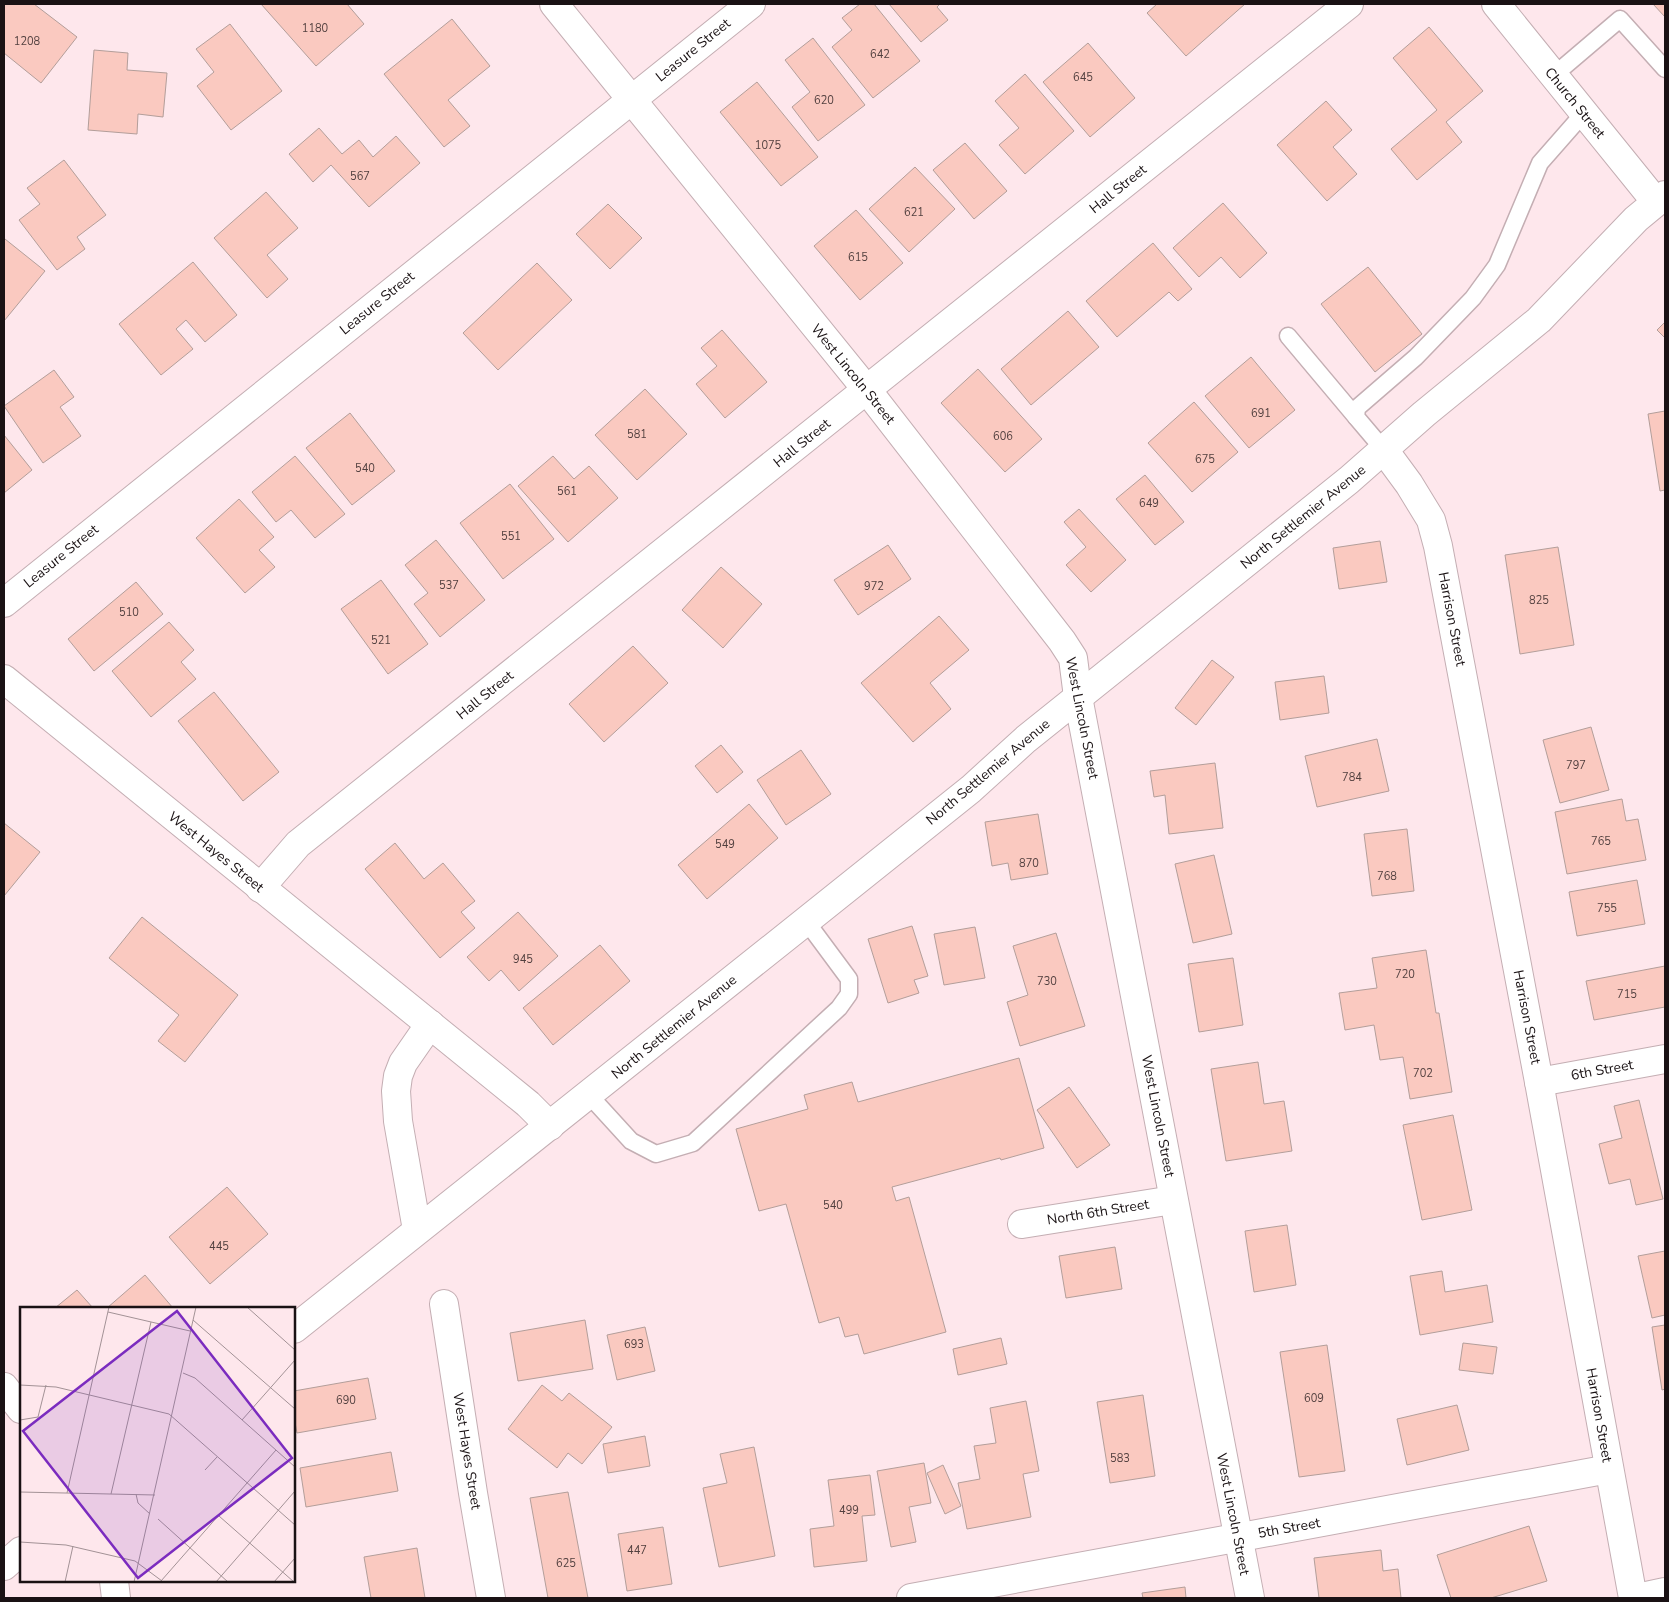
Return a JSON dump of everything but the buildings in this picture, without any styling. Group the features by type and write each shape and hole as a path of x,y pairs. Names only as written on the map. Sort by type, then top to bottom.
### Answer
{"street":[{"name":"West Lincoln Street","path":"554,4 867,390 1068,648 1073,658 1078,697 1250,1598"},
{"name":"Leasure Street","path":"4,603 751,4"},
{"name":"Hall Street","path":"260,888 298,844 1349,4"},
{"name":"Church Street","path":"1496,4 1584,114 1660,198"},
{"name":"North Settlemier Avenue","path":"295,1328 971,789 1026,739 1349,480 1424,414 1540,320 1636,219 1660,198"},
{"name":"Harrison Street","path":"1384,450 1409,484 1431,520 1438,546 1539,1082 1633,1598"},
{"name":"West Hayes Street","path":"4,679 528,1104 550,1126"},
{"path":"417,1230 398,1121 396,1091 398,1076 403,1063 430,1024"},
{"name":"6th Street","path":"1539,1082 1665,1059"},
{"name":"North 6th Street","path":"1022,1224 1173,1200"},
{"name":"West Hayes Street","path":"444,1304 491,1598"},
{"path":"4,1387 20,1408"},
{"name":"5th Street","path":"911,1598 1609,1469"},
{"path":"4,1566 20,1553"},
{"path":"114,1582 116,1598"},
{"path":"1638,1598 1665,1592"}],"lane":[{"path":"1553,76 1620,19 1665,69"},
{"path":"1356,417 1357,408 1416,357 1472,298 1497,265 1540,163 1584,114"},
{"path":"1288,336 1384,450"},
{"path":"589,1095 631,1141 656,1154 693,1143 839,1008 849,994 850,979 806,921"}]}
